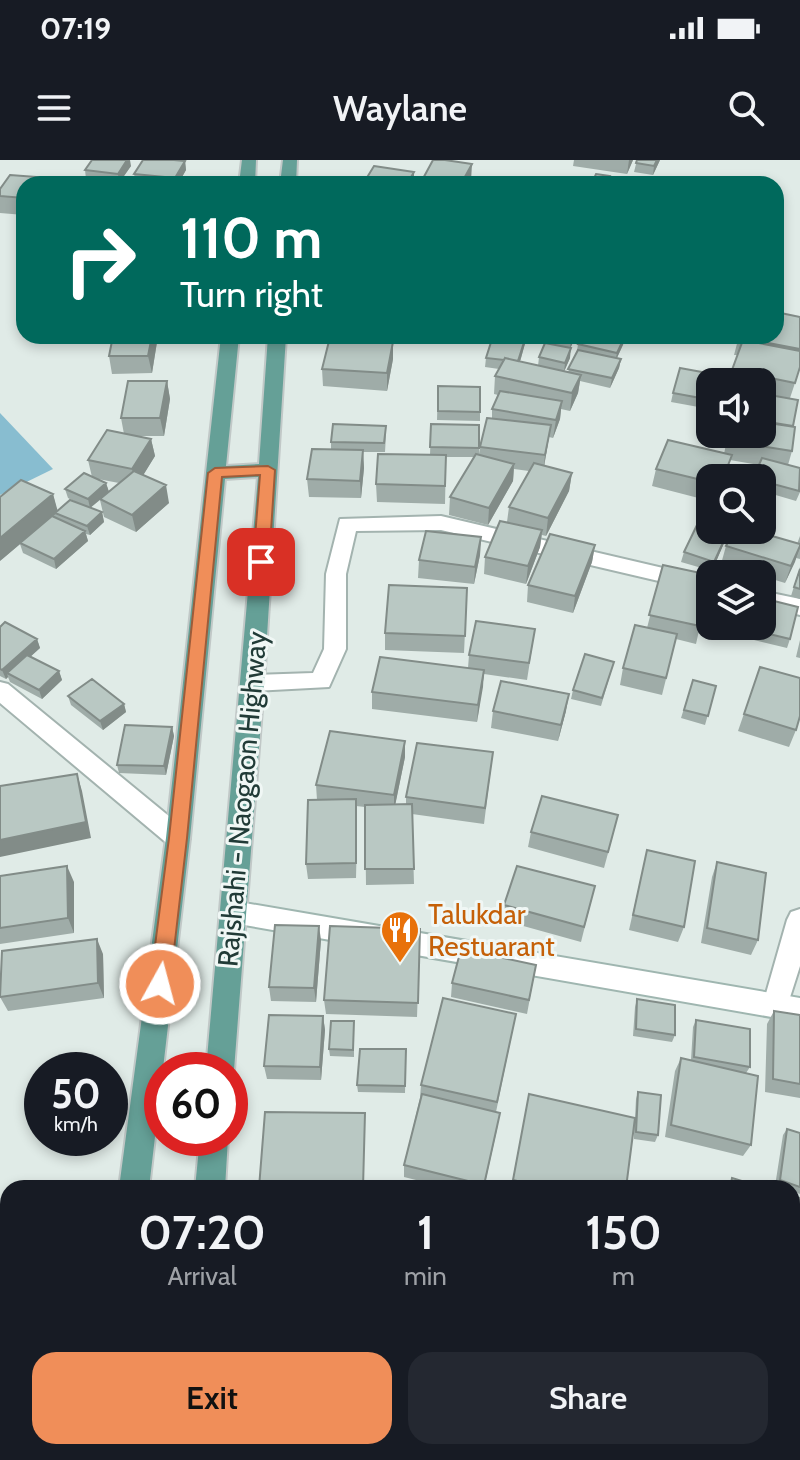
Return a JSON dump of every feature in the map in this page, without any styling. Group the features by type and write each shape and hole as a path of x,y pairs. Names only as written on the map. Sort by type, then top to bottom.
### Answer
{"main road":[{"name":"Rajshahi - Naogaon Highway","path":"135,1180 178,838 229,344"},
{"name":"Rajshahi - Naogaon Highway","path":"221,1052 253,683 276,344"},
{"path":"215,473 268,470"},
{"path":"211,1180 213,1156"}],"street":[{"path":"253,683 321,681 335,649 336,574 347,524 441,523 696,583"},
{"path":"776,601 800,607"},
{"path":"0,690 178,838"},
{"path":"233,912 788,1007 800,920"}],"water":[{"path":"0,413 53,469 0,495"}],"building":[{"path":"92,160 127,160 118,174 85,170"},
{"path":"143,160 185,161 176,176 134,174"},
{"path":"433,160 472,164 465,176 424,176"},
{"path":"637,160 657,160 654,166 636,163"},
{"path":"374,166 414,172 412,176 368,176"},
{"path":"10,175 24,176 16,176 16,197 0,196 0,189"},
{"path":"784,314 800,317 800,349 774,344 784,344"},
{"path":"111,344 150,344 148,356 109,356"},
{"path":"328,344 393,344 387,373 322,369"},
{"path":"490,344 523,344 518,361 486,358"},
{"path":"545,344 571,348 565,363 539,357"},
{"path":"578,344 621,344 617,353"},
{"path":"742,344 764,344 800,351 800,367 795,383 776,379 776,368 733,368"},
{"path":"578,350 621,359 612,378 568,369"},
{"path":"505,358 581,375 572,393 495,376"},
{"path":"680,368 696,371 696,397 673,393"},
{"path":"128,381 167,381 160,418 121,418"},
{"path":"438,386 480,387 480,412 438,411"},
{"path":"500,391 562,401 556,420 492,409"},
{"path":"776,396 798,400 793,426 776,423"},
{"path":"487,418 551,425 545,455 480,447"},
{"path":"333,424 386,426 384,443 331,442"},
{"path":"431,424 479,425 479,448 430,447"},
{"path":"776,424 795,427 792,451 773,448 776,448"},
{"path":"107,430 151,439 132,469 88,460"},
{"path":"668,440 732,455 728,464 696,464 696,479 656,469"},
{"path":"312,449 363,450 360,481 307,479"},
{"path":"378,454 446,455 445,486 376,484"},
{"path":"476,454 514,464 489,508 450,497"},
{"path":"762,458 800,468 799,491 776,485 776,464 759,464"},
{"path":"534,463 572,473 548,518 509,507"},
{"path":"134,471 166,485 132,515 100,499"},
{"path":"84,473 106,483 88,499 65,489"},
{"path":"21,480 53,494 0,538 0,497"},
{"path":"70,500 102,512 87,526 55,513"},
{"path":"52,516 85,531 54,559 20,543"},
{"path":"500,521 542,530 528,566 485,557"},
{"path":"696,527 696,544 722,544 715,560 684,552"},
{"path":"426,531 481,537 475,567 419,560"},
{"path":"550,534 595,545 575,596 528,585"},
{"path":"776,537 800,544 791,566 726,546 776,544"},
{"path":"663,565 696,572 696,625 649,615"},
{"path":"800,569 800,589 794,587"},
{"path":"389,585 467,588 465,636 385,633"},
{"path":"776,602 798,607 790,639 776,636"},
{"path":"476,621 535,629 529,663 469,655"},
{"path":"5,622 37,639 2,670 0,627"},
{"path":"635,625 677,634 666,678 623,668"},
{"path":"585,654 614,662 602,698 573,690"},
{"path":"27,655 59,671 39,690 7,673"},
{"path":"380,657 484,670 478,705 372,692"},
{"path":"760,667 800,678 800,716 796,730 744,714"},
{"path":"92,679 124,704 100,721 68,696"},
{"path":"693,680 716,686 708,716 684,710"},
{"path":"501,681 569,694 561,725 493,711"},
{"path":"125,725 172,727 164,766 117,765"},
{"path":"330,731 405,741 394,795 316,785"},
{"path":"417,743 493,752 485,808 406,797"},
{"path":"77,774 86,822 0,840 0,786"},
{"path":"542,796 618,815 608,852 531,832"},
{"path":"356,799 356,863 306,864 308,800"},
{"path":"412,804 414,869 365,869 365,805"},
{"path":"647,850 695,861 684,927 633,915"},
{"path":"717,862 766,873 758,940 707,928"},
{"path":"67,866 68,918 0,928 0,876"},
{"path":"517,866 595,886 584,927 504,905"},
{"path":"275,925 319,926 314,988 269,987"},
{"path":"330,926 420,929 418,1003 324,1000"},
{"path":"97,939 98,983 0,997 2,951"},
{"path":"461,949 536,965 529,1000 452,983"},
{"path":"443,998 516,1014 497,1102 421,1085"},
{"path":"637,999 675,1005 675,1035 636,1029"},
{"path":"774,1011 800,1015 800,1084 773,1079"},
{"path":"269,1015 323,1016 320,1067 264,1066"},
{"path":"696,1020 750,1029 750,1067 694,1057"},
{"path":"331,1021 354,1021 353,1050 329,1049"},
{"path":"360,1049 406,1049 405,1086 357,1085"},
{"path":"681,1058 758,1076 751,1145 671,1125"},
{"path":"638,1092 661,1095 658,1135 636,1132"},
{"path":"422,1094 500,1113 485,1180 464,1180 404,1165"},
{"path":"529,1094 635,1118 627,1180 513,1180"},
{"path":"265,1112 365,1113 363,1180 260,1180"},
{"path":"787,1129 800,1133 800,1180 780,1180"}],"place":[{"name":"Talukdar Restuarant","path":"400,964"}],"route":[{"path":"160,984 215,473 268,470 261,562"}]}
